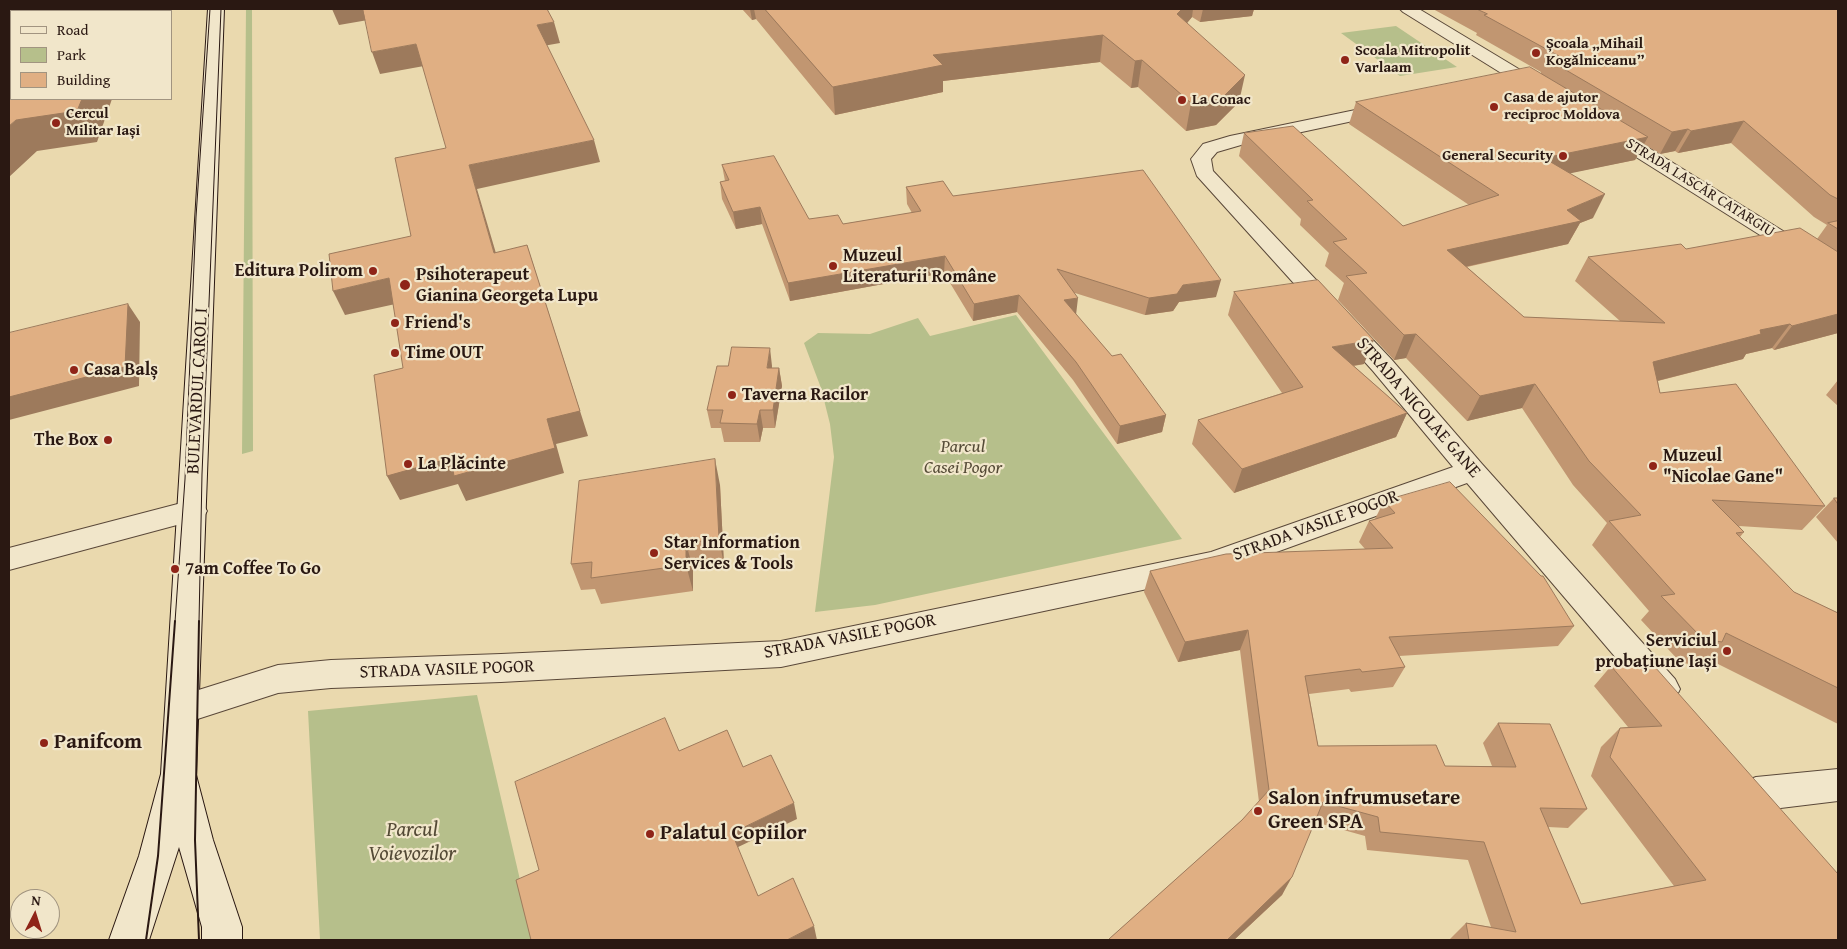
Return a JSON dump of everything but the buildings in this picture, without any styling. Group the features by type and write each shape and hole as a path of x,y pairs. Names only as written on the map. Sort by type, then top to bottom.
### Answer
{"street":[{"name":"BULEVARDUL CAROL I","path":"129,940 158,856 179,774 216,9"},
{"path":"1408,9 1558,101"},
{"path":"1488,87 1525,80"},
{"name":"STRADA NICOLAE GANE","path":"1413,103 1237,140 1210,148 1201,159 1204,172 1382,365 1472,471 1678,706"},
{"name":"STRADA LASCĂR CATARGIU","path":"1592,122 1838,274"},
{"name":"STRADA VASILE POGOR","path":"182,709 278,679 331,674 501,668 781,654 1213,563 1472,471"},
{"path":"9,559 193,511"},
{"name":"BULEVARDUL CAROL I","path":"179,774 195,840 222,927 222,940"},
{"path":"1781,823 1749,787 1838,785"}],"green space":[{"path":"246,9 252,9 253,451 242,454"},
{"path":"1396,26 1457,67 1400,76 1341,33"},
{"name":"Parcul Casei Pogor","path":"1016,315 1182,539 875,605 815,612 834,457 830,424 821,388 804,343 818,333 870,334 918,318 930,336"},
{"name":"Parcul Voievozilor","path":"477,695 534,940 320,940 308,711"}],"tram line":[{"path":"175,622 185,479 196,217 210,9"},
{"path":"199,622 202,474 221,9"},
{"path":"146,940 158,856 175,621"},
{"path":"199,621 195,840 199,940"}],"place":[{"name":"Școala „Mihail Kogălniceanu”","path":"1536,53"},
{"name":"Scoala Mitropolit Varlaam","path":"1345,60"},
{"name":"La Conac","path":"1182,100"},
{"name":"Casa de ajutor reciproc Moldova","path":"1494,107"},
{"name":"Cercul Militar Iași","path":"56,123"},
{"name":"General Security","path":"1563,156"},
{"name":"Muzeul Literaturii Române","path":"833,266"},
{"name":"Editura Polirom","path":"373,271"},
{"name":"Psihoterapeut Gianina Georgeta Lupu","path":"405,285"},
{"name":"Friend's","path":"395,323"},
{"name":"Time OUT","path":"395,353"},
{"name":"Casa Balș","path":"74,370"},
{"name":"Taverna Racilor","path":"732,395"},
{"name":"The Box","path":"108,440"},
{"name":"La Plăcinte","path":"408,464"},
{"name":"Muzeul \"Nicolae Gane\"","path":"1653,466"},
{"name":"Star Information Services & Tools","path":"654,553"},
{"name":"7am Coffee To Go","path":"175,569"},
{"name":"Serviciul probațiune Iași","path":"1727,651"},
{"name":"Panifcom","path":"44,743"},
{"name":"Salon infrumusetare Green SPA","path":"1258,811"},
{"name":"Palatul Copiilor","path":"650,834"}]}
